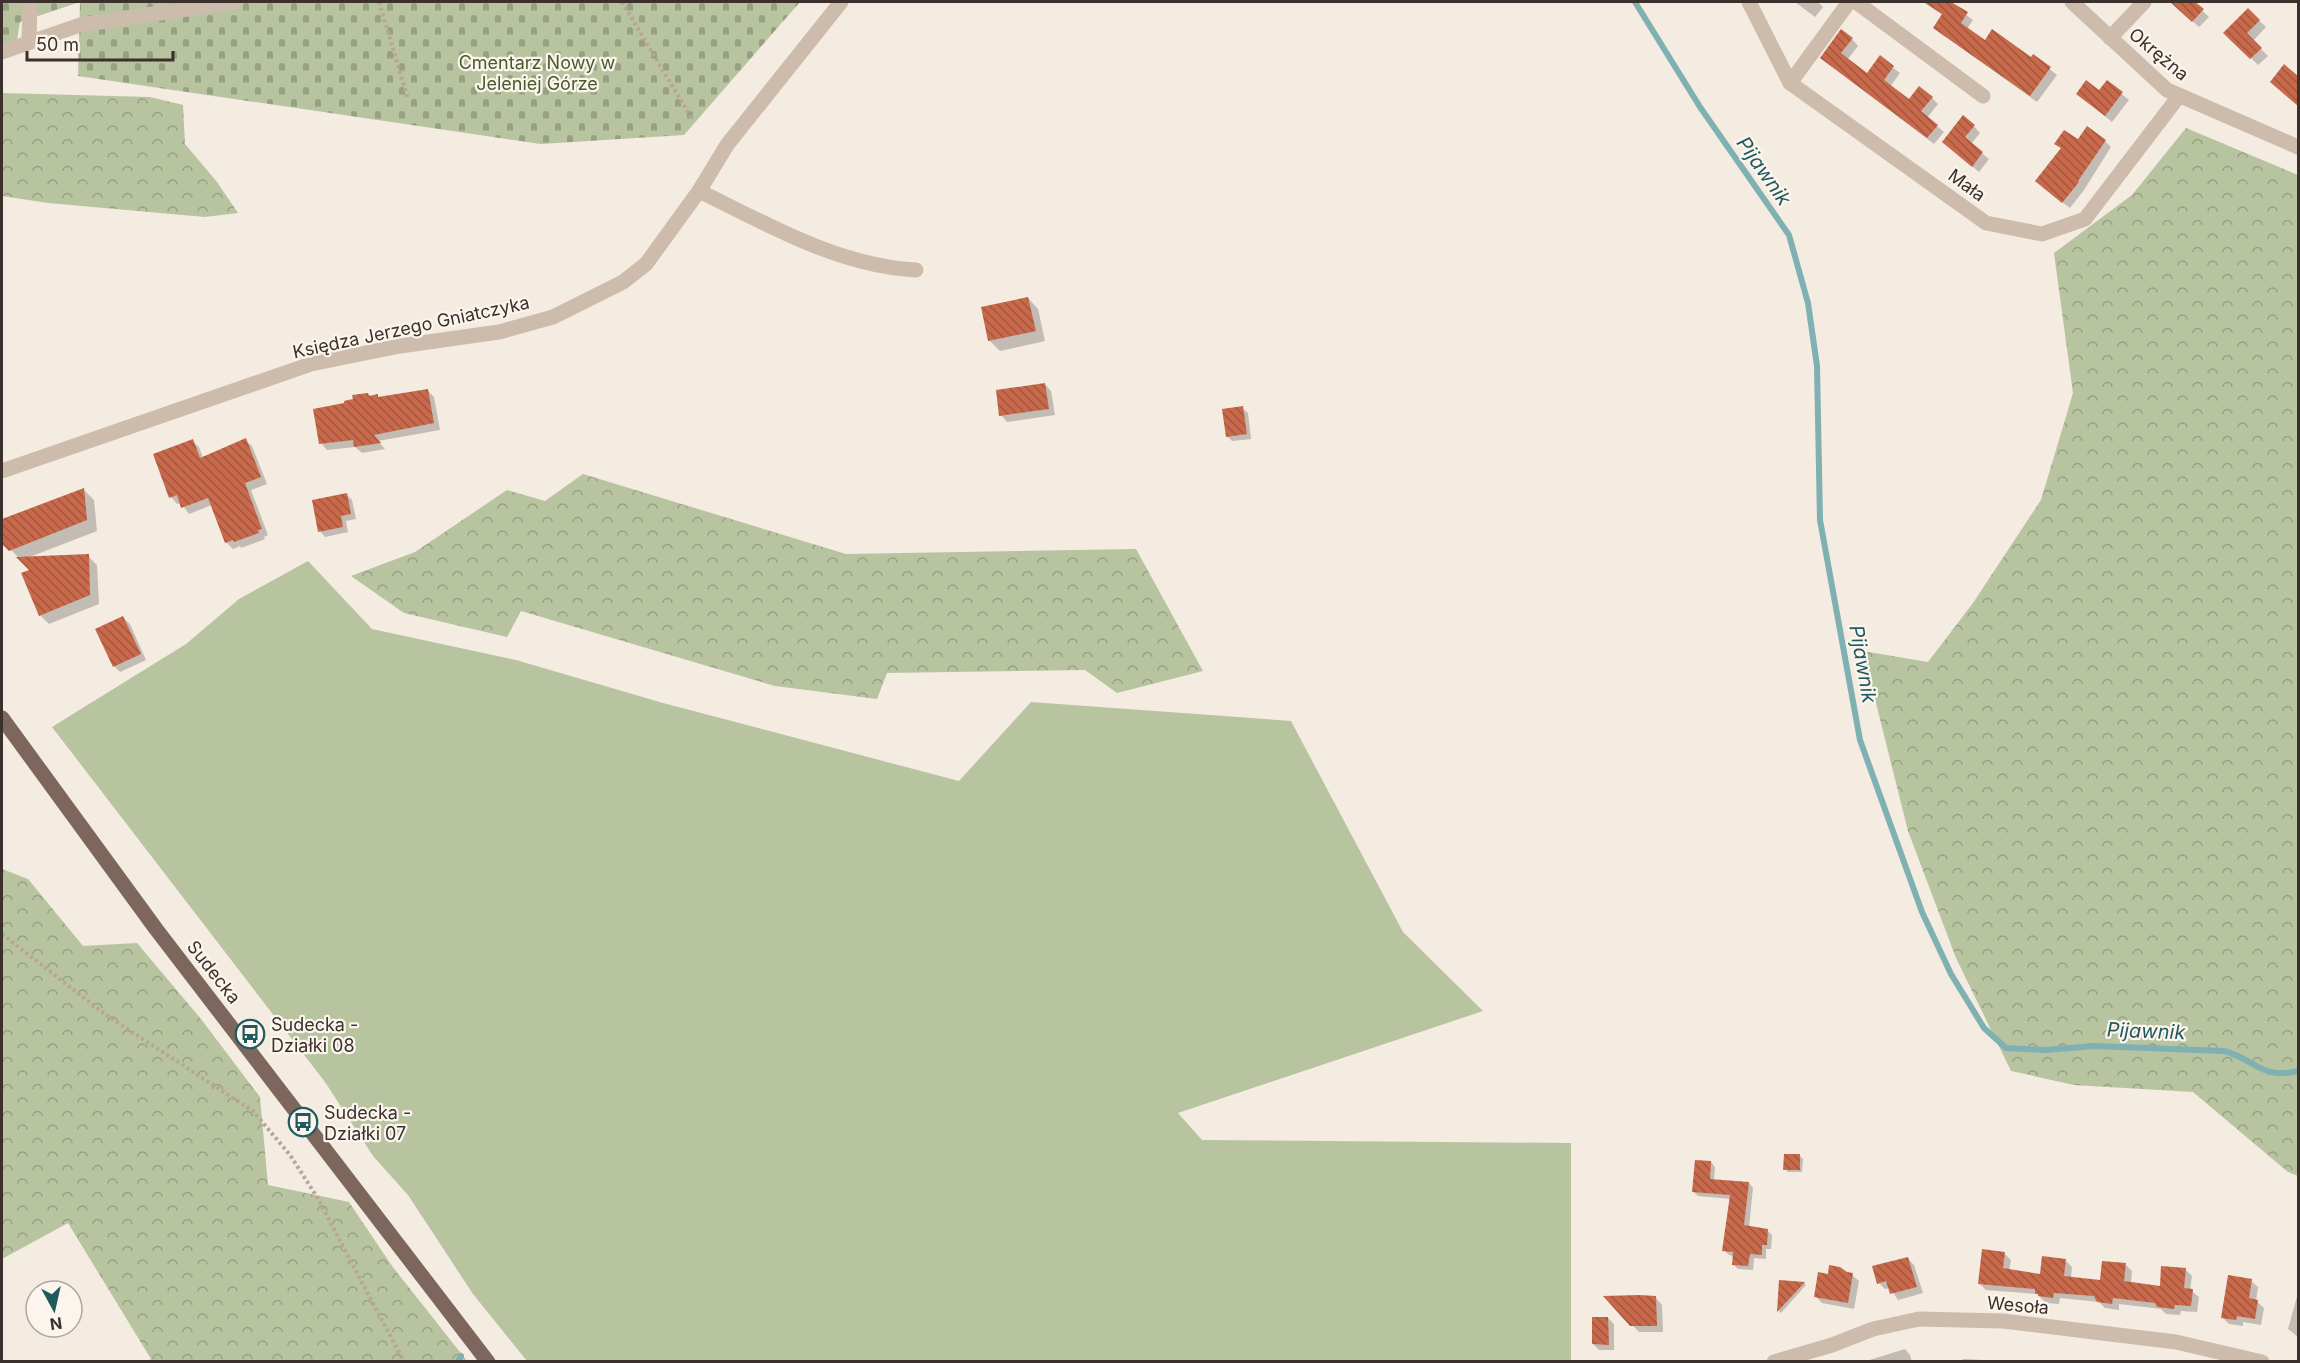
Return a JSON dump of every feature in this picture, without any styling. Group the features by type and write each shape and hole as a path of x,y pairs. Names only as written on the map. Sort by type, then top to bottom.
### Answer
{"main road":[{"name":"Sudecka","path":"2,718 135,900 488,1362"}],"street":[{"path":"29,41 30,2"},
{"path":"2,52 80,25 227,2"},
{"name":"Księdza Jerzego Gniatczyka","path":"2,471 311,364 400,346 499,332 553,316 623,282 646,264 699,191 727,145 839,2"},
{"name":"Mała","path":"1749,2 1790,83 1986,223 2042,234 2085,219 2179,96"},
{"path":"1790,83 1849,2"},
{"path":"1856,2 1983,96"},
{"name":"Okrężna","path":"2072,2 2167,90 2298,147"},
{"path":"2110,38 2144,2"},
{"path":"699,191 786,233 847,258 916,270"},
{"name":"Wesoła","path":"1774,1362 1832,1345 1873,1329 1919,1319 2003,1321 2176,1342 2262,1362"}],"path":[{"path":"379,2 408,99"},
{"path":"622,2 692,119"},
{"path":"2,934 106,1015 253,1111 290,1155 317,1197 404,1362"}],"green space":[{"path":"2,2 80,2 20,22 17,40 2,46"},
{"name":"Cmentarz Nowy w Jeleniej Górze","path":"80,2 800,2 684,135 541,144 78,76"},
{"path":"2,93 150,97 183,105 185,144 217,182 238,213 205,217 48,203 2,196"},
{"path":"2186,128 2298,175 2298,1176 2288,1172 2193,1092 2074,1085 2011,1071 1956,958 1908,831 1863,651 1928,662 1973,603 2041,500 2073,393 2054,253 2132,195"},
{"path":"583,474 846,554 1136,549 1203,671 1117,693 1085,670 887,673 877,699 775,686 521,611 507,637 404,613 351,576 415,552 507,490 545,501"},
{"path":"308,561 372,629 516,660 663,703 959,781 1031,702 1291,721 1403,932 1483,1011 1178,1113 1202,1140 1571,1143 1571,1361 527,1361 473,1294 408,1195 373,1156 325,1082 52,727 186,644 239,599"},
{"path":"2,869 28,879 83,946 137,943 201,1019 260,1097 268,1185 349,1202 392,1266 467,1361 147,1361 151,1359 68,1223 2,1259"}],"building":[{"path":"1924,2 1951,2 1968,12 1961,23 1985,40 1992,29 2031,57 2033,54 2051,67 2030,96 1933,28 1942,14"},
{"path":"2170,2 2195,2 2204,9 2192,22"},
{"path":"2248,8 2260,20 2247,33 2262,48 2250,59 2223,33"},
{"path":"1841,29 1853,38 1841,53 1867,73 1880,55 1894,66 1884,80 1909,99 1919,86 1933,97 1921,111 1938,125 1927,138 1820,58"},
{"path":"2284,64 2298,76 2298,106 2270,82"},
{"path":"2086,80 2099,90 2107,80 2123,92 2105,116 2076,94"},
{"path":"1963,115 1975,125 1965,137 1983,152 1972,167 1942,142"},
{"path":"2087,126 2106,140 2079,182 2062,203 2035,181 2061,148 2054,144 2064,130 2078,139"},
{"path":"1028,297 1036,331 988,341 981,307"},
{"path":"1045,383 1049,409 999,416 996,390"},
{"path":"428,389 434,423 374,435 381,443 354,447 353,440 319,444 313,409 344,403 344,401 353,399 352,395 368,393 369,396 378,394 378,397"},
{"path":"1243,406 1247,434 1226,437 1222,409"},
{"path":"246,438 261,477 245,483 262,529 258,530 259,533 225,543 208,498 181,508 177,495 169,498 153,454 193,439 200,458"},
{"path":"84,488 87,520 9,551 2,544 2,519"},
{"path":"347,493 351,514 341,516 343,527 318,532 312,500"},
{"path":"89,554 90,595 39,616 21,573 29,570 16,557"},
{"path":"123,616 141,654 113,667 95,629"},
{"path":"1784,1154 1800,1154 1800,1170 1783,1170"},
{"path":"1695,1160 1711,1161 1710,1179 1749,1182 1744,1225 1768,1229 1767,1245 1762,1245 1762,1255 1750,1254 1748,1266 1732,1265 1733,1252 1722,1251 1730,1195 1692,1192"},
{"path":"1982,1249 2005,1252 2003,1268 2040,1274 2042,1256 2066,1259 2064,1276 2100,1280 2102,1261 2126,1263 2124,1281 2160,1286 2161,1266 2186,1268 2184,1288 2193,1289 2191,1306 2175,1305 2174,1309 2157,1307 2155,1303 2113,1298 2112,1304 2097,1302 2094,1296 2054,1293 2053,1298 2038,1296 2035,1294 2035,1289 1978,1284"},
{"path":"1908,1257 1917,1287 1890,1294 1886,1281 1877,1284 1872,1266"},
{"path":"1829,1265 1853,1273 1848,1303 1814,1297 1818,1272 1828,1274"},
{"path":"2228,1275 2252,1279 2249,1298 2258,1300 2255,1319 2237,1316 2236,1320 2221,1318"},
{"path":"1779,1280 1805,1282 1777,1312"},
{"path":"1603,1296 1656,1296 1657,1326 1630,1326"},
{"path":"1592,1317 1608,1317 1609,1345 1592,1344"}],"waterway":[{"name":"Pijawnik","path":"1635,2 1700,107 1789,235 1808,303 1817,366 1820,520 1860,740 1922,912 1951,974 1984,1028 2006,1048 2045,1050 2094,1046 2224,1051 2266,1071 2275,1073 2298,1071"},
{"path":"458,1362 461,1356"}],"place":[{"name":"Sudecka - Działki 08","path":"250,1034"},
{"name":"Sudecka - Działki 07","path":"303,1122"}]}
